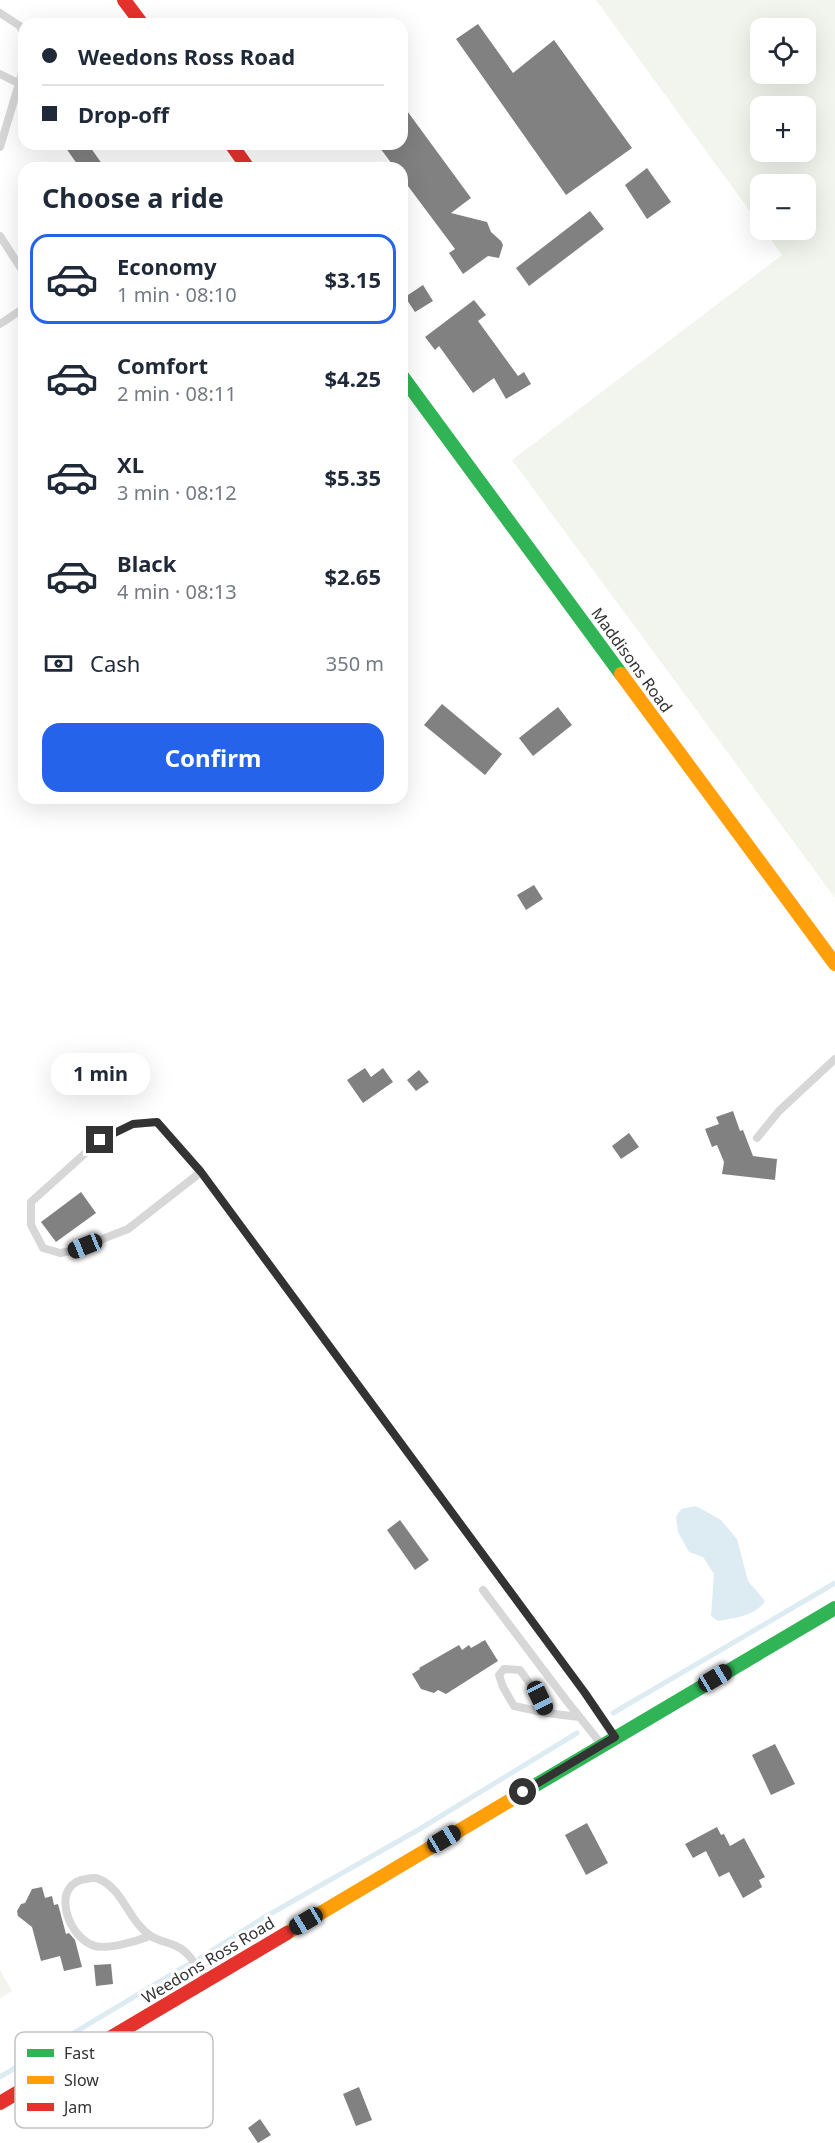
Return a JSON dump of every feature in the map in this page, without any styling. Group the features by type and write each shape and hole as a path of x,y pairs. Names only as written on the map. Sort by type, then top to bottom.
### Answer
{"main road":[{"path":"124,0 138,18"},
{"name":"Maddisons Road","path":"408,384 835,964"},
{"name":"Weedons Ross Road","path":"119,2032 835,1608"},
{"name":"Weedons Ross Road","path":"0,2103 15,2094"}],"lane":[{"path":"0,13 18,25"},
{"path":"0,74 18,83"},
{"path":"0,147 18,90"},
{"path":"0,236 18,264"},
{"path":"0,324 18,312"},
{"path":"757,1138 779,1111 835,1059"},
{"path":"201,1172 128,1229 72,1251 60,1253 43,1248 31,1225 31,1202 100,1140 133,1124 157,1122 201,1172 585,1693 615,1737"},
{"path":"483,1590 602,1745"},
{"path":"547,1713 540,1698 520,1670 504,1669 499,1675 503,1688 514,1706 547,1713 579,1717"},
{"path":"150,1936 104,1946 92,1945 81,1937 65,1914 65,1897 70,1887 81,1879 96,1877 111,1884 132,1916 150,1936 186,1952 207,1980"}],"shaded area":[{"path":"596,0 835,0 835,898 512,460 782,255 771,240 816,240 816,174 750,174 750,211"},
{"path":"696,1506 721,1520 737,1539 748,1581 765,1601 756,1610 744,1616 718,1621 711,1616 714,1574 703,1557 689,1552 678,1532 676,1517 681,1509"},
{"path":"0,1970 12,1991 0,1998"}],"building":[{"path":"478,24 513,73 554,40 632,148 566,195 456,39"},
{"path":"408,112 471,198 451,213 487,222 491,232 503,245 499,258 488,256 463,274 449,253 455,249 408,186 408,162 390,162 382,150 408,150"},
{"path":"67,150 92,150 101,162 76,162"},
{"path":"647,168 671,202 647,219 625,185"},
{"path":"590,211 604,229 529,286 516,268"},
{"path":"423,285 433,301 415,312 408,302 408,295"},
{"path":"474,300 486,315 478,321 518,376 524,372 531,384 506,399 494,378 473,393 439,346 435,350 425,337"},
{"path":"442,704 502,754 485,775 424,725"},
{"path":"558,707 572,725 533,756 519,738"},
{"path":"534,885 543,899 526,910 517,895"},
{"path":"365,1068 371,1077 383,1068 393,1082 363,1103 347,1080"},
{"path":"419,1070 429,1082 416,1091 407,1080"},
{"path":"733,1111 753,1156 777,1159 775,1180 722,1174 724,1162 717,1145 712,1147 705,1129 719,1124 716,1117"},
{"path":"629,1133 639,1147 621,1159 612,1146"},
{"path":"81,1192 96,1213 56,1242 41,1222"},
{"path":"400,1520 429,1560 415,1570 387,1530"},
{"path":"485,1640 498,1661 446,1694 438,1690 434,1693 421,1689 412,1674 419,1668 459,1645 462,1650"},
{"path":"775,1744 795,1784 771,1795 752,1755"},
{"path":"587,1823 608,1863 586,1875 565,1835"},
{"path":"717,1827 721,1835 724,1834 730,1846 744,1838 765,1877 759,1880 762,1887 743,1898 729,1872 719,1877 706,1851 693,1858 685,1844"},
{"path":"42,1887 45,1898 52,1896 54,1905 58,1904 66,1934 69,1933 75,1940 82,1967 64,1971 60,1956 41,1961 32,1927 18,1916 17,1911 21,1904 25,1903 32,1889"},
{"path":"111,1964 113,1984 96,1986 94,1965"},
{"path":"359,2087 372,2120 356,2126 343,2094"},
{"path":"260,2119 271,2135 258,2143 248,2128"}],"waterway":[{"path":"613,1713 835,1583"},
{"path":"200,1958 263,1918 418,1830 577,1733"},
{"path":"75,2032 189,1964"},
{"path":"0,2077 15,2068"}],"traffic: fast":[{"path":"408,384 621,674"},
{"path":"524,1792 835,1608"}],"traffic: slow":[{"path":"621,674 835,964"},
{"path":"287,1933 524,1792"}],"traffic: jam":[{"path":"124,0 138,18"},
{"path":"235,150 244,162"},
{"path":"120,2032 287,1933"},
{"path":"0,2103 15,2094"}],"route":[{"path":"100,1140 133,1124 157,1122 201,1172 585,1693 615,1737 523,1792"}]}
